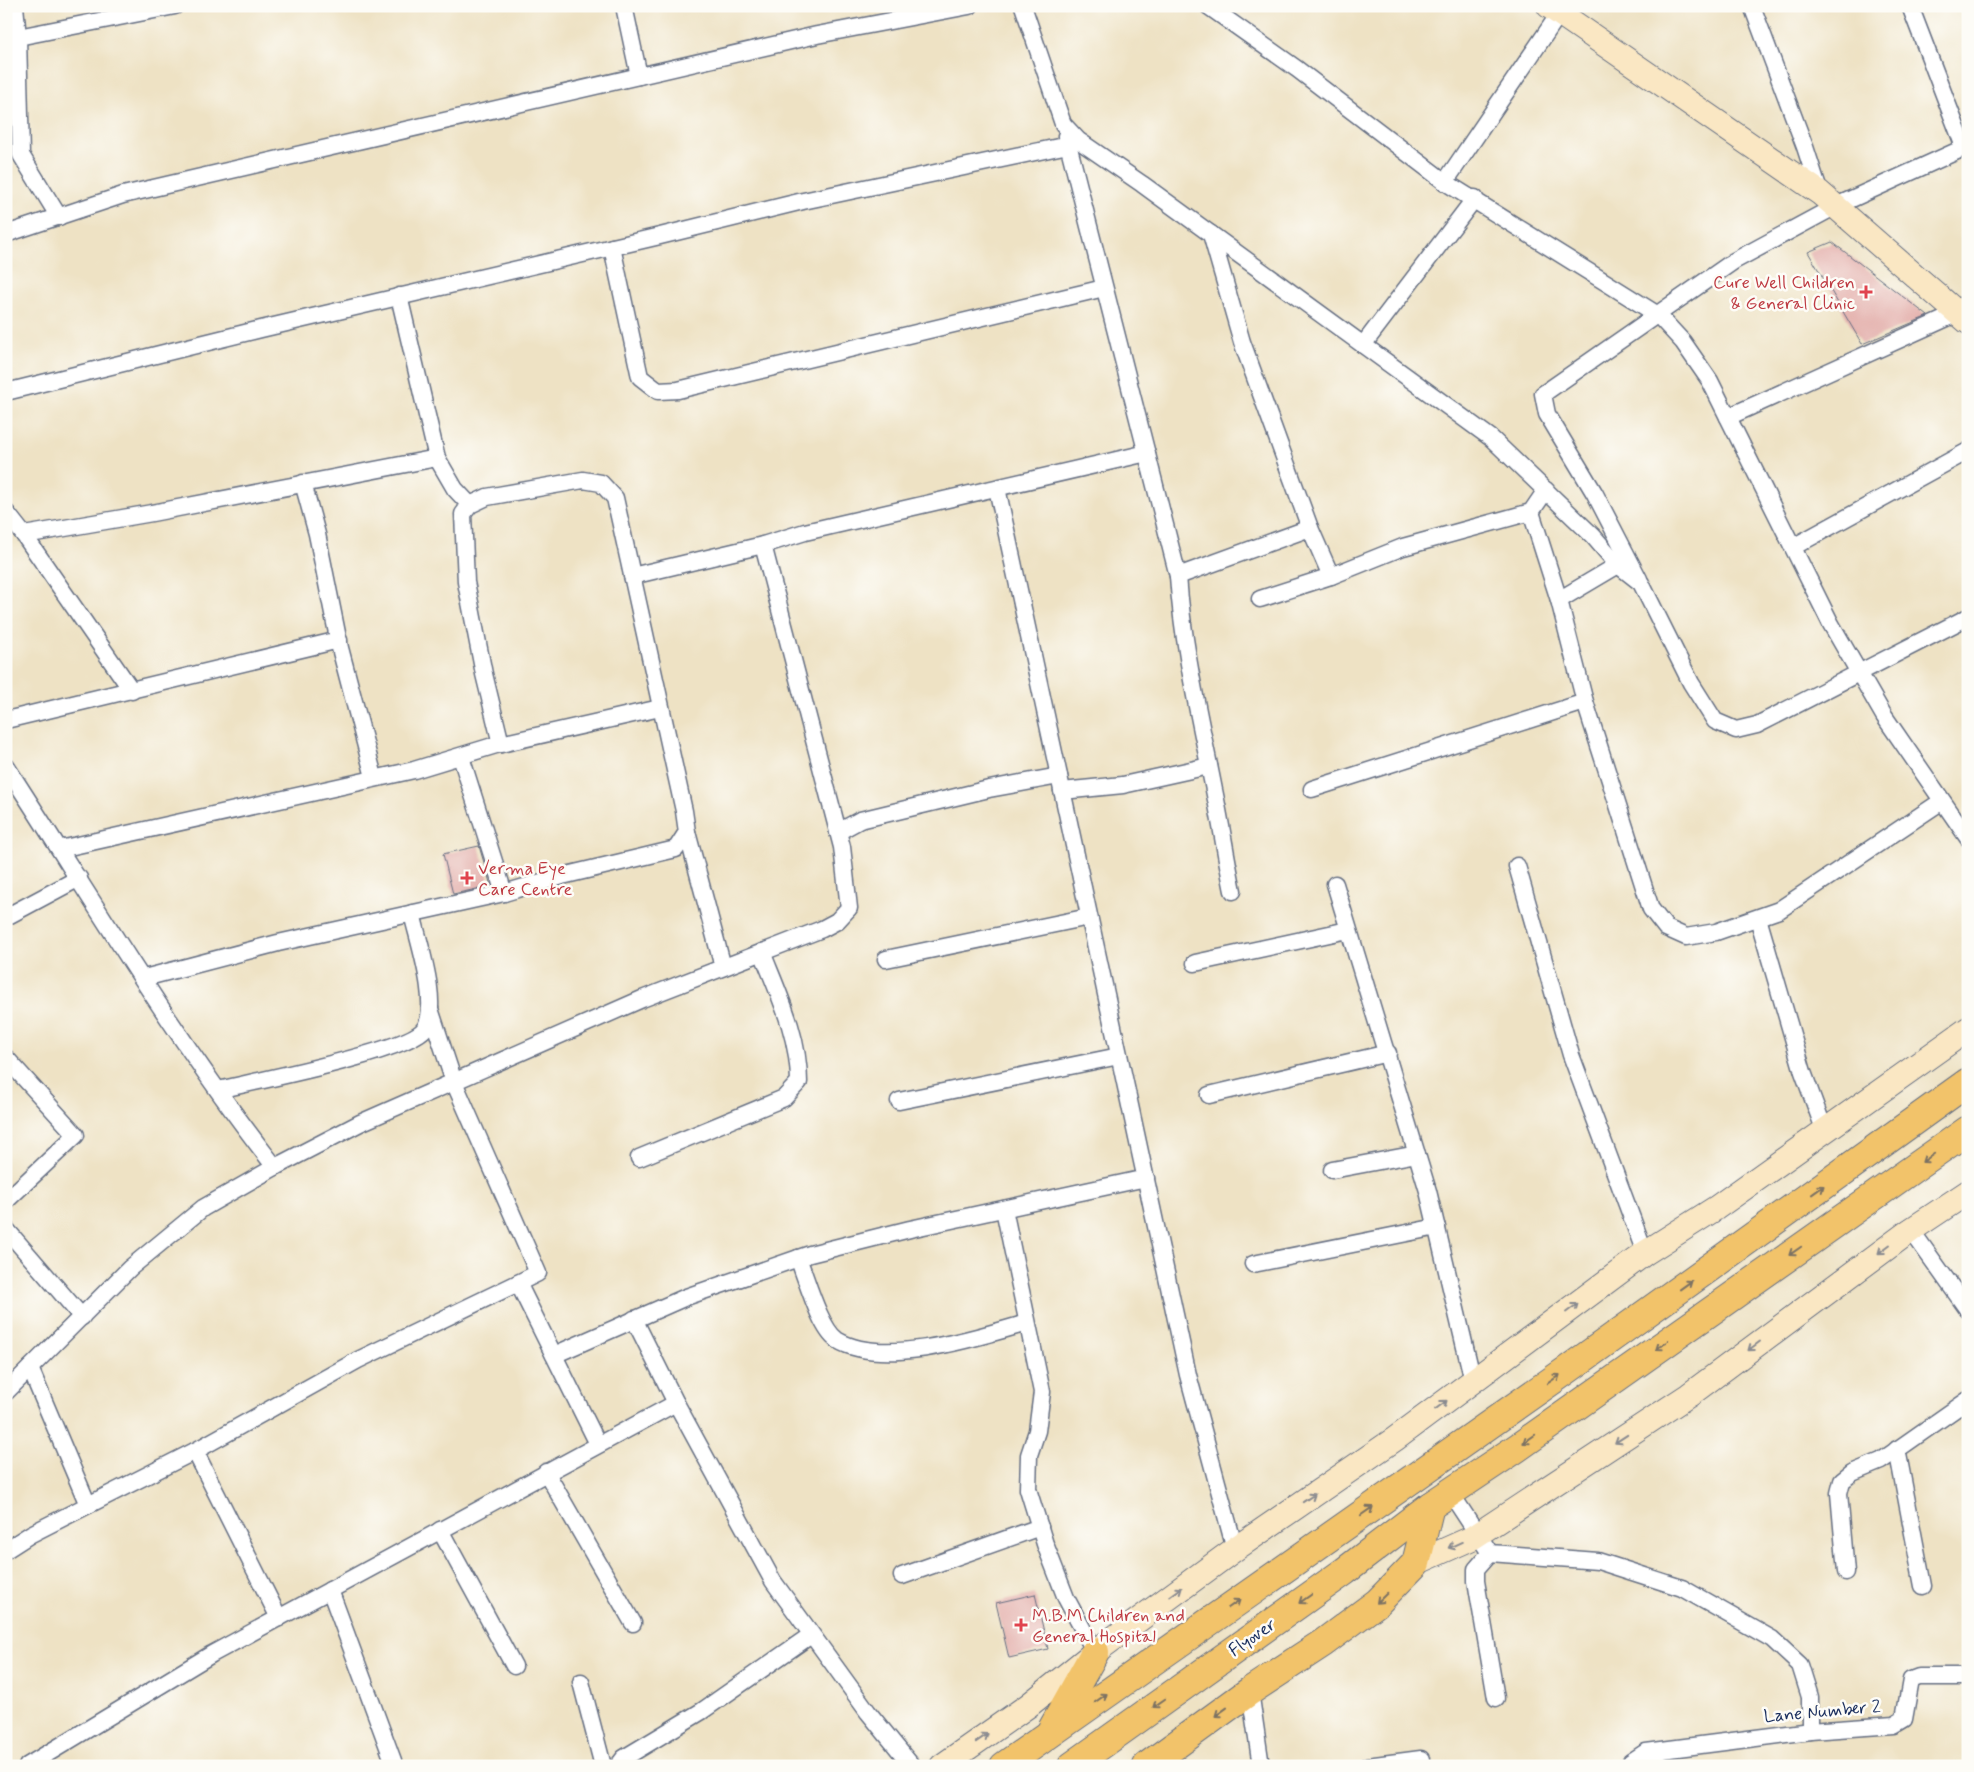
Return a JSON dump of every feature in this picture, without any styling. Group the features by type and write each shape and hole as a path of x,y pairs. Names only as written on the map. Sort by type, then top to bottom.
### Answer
{"highway":[{"path":"1004,1766 1567,1370 1968,1082"},
{"name":"Flyover","path":"1072,1766 1345,1571 1440,1499 1517,1448 1968,1130"},
{"path":"1147,1766 1250,1692 1323,1643 1378,1602 1416,1563 1440,1499"},
{"path":"1049,1734 1095,1652"}],"street":[{"path":"15,6 18,37 13,157 60,217"},
{"path":"18,37 175,6"},
{"path":"624,6 639,76"},
{"path":"6,234 124,195 817,35 969,6"},
{"path":"1024,6 1063,124 1178,576 1180,610 1194,696 1233,891"},
{"path":"1752,6 1802,138 1828,200"},
{"path":"1910,6 1966,147 1828,200 1734,261 1543,394 1547,414 1595,494 1696,691 1715,721 1736,730 1757,725 1860,674 1968,617"},
{"path":"1211,7 1297,69 1445,182 1475,198 1658,315 1683,342 1700,365 1728,417 1831,624 1884,716 1968,838"},
{"path":"1445,182 1554,10 1828,200 1964,313 1728,417"},
{"path":"1063,124 1078,140 1211,234 1491,438 1546,490 1618,565 1641,583"},
{"path":"6,392 399,296 803,201 1068,145"},
{"path":"1363,345 1475,198"},
{"path":"1211,234 1242,342 1310,528 1331,576"},
{"path":"612,247 640,376 658,391 678,390 1104,288"},
{"path":"399,296 437,458 455,489 470,505"},
{"path":"1793,547 1934,472 1968,451"},
{"path":"632,576 763,545 805,532 1148,453"},
{"path":"24,535 152,513 437,458"},
{"path":"501,744 484,674 466,582 463,514 470,505 487,497 583,480 601,483 615,498 687,832 724,967"},
{"path":"303,483 317,534 338,640 374,777"},
{"path":"997,488 1188,1375 1235,1549"},
{"path":"1260,599 1331,576 1404,547 1531,512 1546,490"},
{"path":"6,512 132,691"},
{"path":"1531,512 1559,600 1585,702 1651,909 1666,928 1686,936 1716,932 1779,910 1942,801"},
{"path":"1178,576 1310,528"},
{"path":"6,1392 130,1268 203,1208 275,1167 360,1123 642,999 822,929 837,921 849,908 838,832 763,545"},
{"path":"1559,600 1618,565"},
{"path":"6,720 338,640"},
{"path":"1312,789 1585,702"},
{"path":"60,849 461,757 501,744 660,708"},
{"path":"461,757 504,893"},
{"path":"6,766 218,1090 275,1167"},
{"path":"838,832 860,820 989,789 1061,784 1123,785 1209,766"},
{"path":"144,978 278,943 504,893 562,876 676,849 687,832"},
{"path":"1517,866 1572,1055 1645,1253"},
{"path":"6,917 79,878"},
{"path":"1335,884 1388,1053 1417,1154 1437,1227 1473,1381"},
{"path":"218,1090 378,1051 413,1038 424,1029 430,1009 430,993 412,913"},
{"path":"886,959 1089,917"},
{"path":"1758,918 1803,1072 1824,1129"},
{"path":"1195,963 1348,930"},
{"path":"639,1158 776,1102 784,1098 800,1082 799,1061 790,1024 762,952"},
{"path":"6,1550 31,1534 195,1451 358,1360 538,1273 454,1082 430,1009"},
{"path":"942,1766 1029,1705 1095,1652 1235,1549 1395,1439 1645,1253 1716,1208 1824,1129 1968,1029"},
{"path":"1209,1095 1388,1053"},
{"path":"899,1101 1119,1056"},
{"path":"6,1058 76,1134 6,1201"},
{"path":"1332,1170 1417,1154"},
{"path":"554,1355 634,1318 686,1297 798,1258 910,1228 1004,1210 1146,1178"},
{"path":"1416,1563 1484,1543 1689,1395 1911,1230 1968,1192"},
{"path":"1004,1210 1042,1392 1037,1431 1029,1455 1028,1489 1066,1598 1095,1652"},
{"path":"1252,1264 1437,1227"},
{"path":"6,1229 82,1317"},
{"path":"1911,1230 1968,1310"},
{"path":"798,1258 819,1315 836,1339 867,1350 898,1351 960,1342 1027,1323"},
{"path":"518,1283 598,1444"},
{"path":"634,1318 676,1403 773,1581 868,1712 912,1766"},
{"path":"30,1368 88,1505"},
{"path":"1846,1572 1839,1494 1842,1481 1852,1473 1881,1461 1968,1400"},
{"path":"27,1766 212,1654 676,1403"},
{"path":"1898,1449 1923,1586"},
{"path":"195,1451 279,1618"},
{"path":"546,1472 633,1624"},
{"path":"1440,1499 1484,1543 1598,1561 1682,1588 1772,1639 1800,1665 1810,1697 1810,1730"},
{"path":"902,1576 1040,1527"},
{"path":"440,1530 514,1666"},
{"path":"1484,1543 1476,1569 1476,1581 1496,1698"},
{"path":"330,1590 395,1766"},
{"path":"618,1766 624,1758 702,1710 811,1635"},
{"name":"Lane Number 2","path":"1629,1766 1631,1762 1646,1752 1810,1730 1894,1725 1904,1719 1911,1680 1919,1677 1968,1677"},
{"path":"581,1682 603,1766"},
{"path":"1250,1692 1261,1766"},
{"path":"1367,1766 1421,1759"}],"building":[{"path":"1832,242 1928,316 1862,344 1808,252"},
{"path":"479,846 491,886 453,894 443,854"},
{"path":"1035,1594 1048,1649 1009,1658 996,1603"}],"place":[{"name":"Cure Well Children & General Clinic","path":"1866,292"},
{"name":"Verma Eye Care Centre","path":"467,878"},
{"name":"M.B.M Children and General Hospital","path":"1021,1625"}]}
